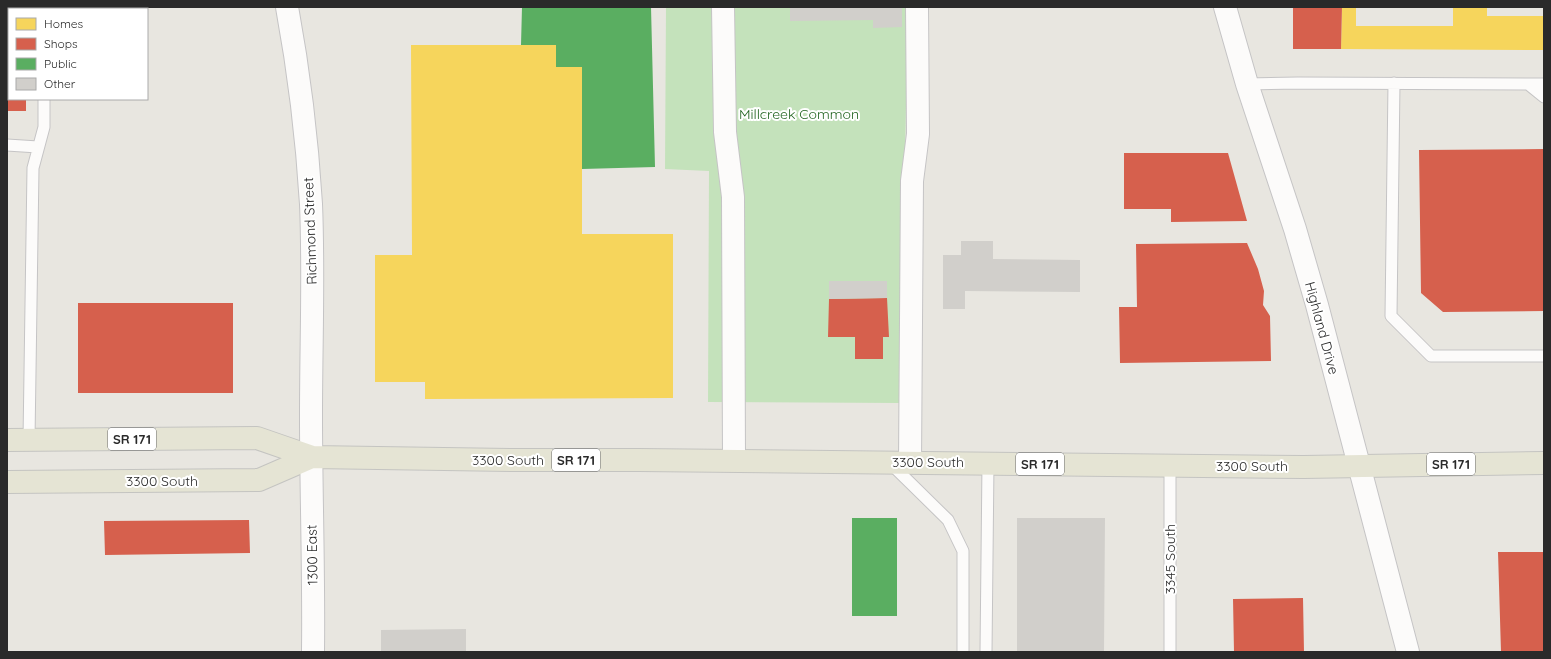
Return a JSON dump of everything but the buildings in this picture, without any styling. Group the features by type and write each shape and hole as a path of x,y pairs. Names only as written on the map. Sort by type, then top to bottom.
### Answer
{"main road":[{"name":"Richmond Street","path":"287,7 298,72 311,203 312,457"},
{"path":"723,7 726,132 733,197 734,460"},
{"path":"899,462 912,181 918,134 917,7"},
{"name":"Highland Drive","path":"1225,7 1246,84 1295,229 1317,305 1408,652"},
{"name":"3300 South","path":"7,440 257,438 312,457 512,460 734,460 1170,466 1358,466 1544,463"},
{"name":"3300 South","path":"7,482 259,480 312,457"},
{"name":"1300 East","path":"312,457 313,652"}],"lane":[{"path":"1394,83 1391,316 1431,356 1544,356"},
{"path":"1246,84 1544,84"},
{"path":"1528,84 1544,97"},
{"path":"30,440 33,168 44,126 44,100"},
{"path":"7,145 38,147"},
{"path":"899,462 948,520 963,551 963,652"},
{"path":"986,652 988,463"},
{"name":"3345 South","path":"1170,466 1170,652"}],"green space":[{"name":"Millcreek Common","path":"666,7 908,7 900,403 708,402 709,171 665,169"}]}
